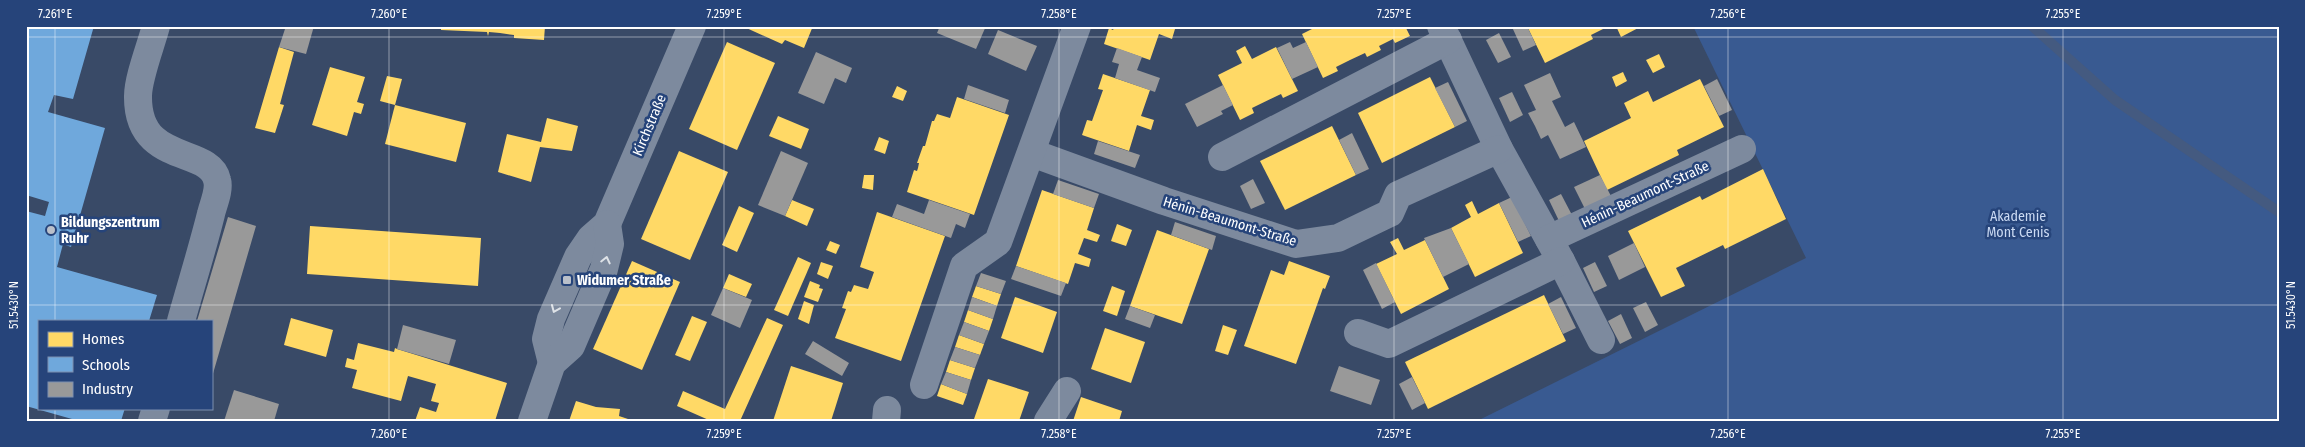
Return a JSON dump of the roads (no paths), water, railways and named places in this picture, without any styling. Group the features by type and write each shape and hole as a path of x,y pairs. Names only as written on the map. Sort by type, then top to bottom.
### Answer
{"street":[{"path":"156,26 138,94 138,113 148,134 160,146 208,166 218,180 205,237 181,320"},
{"name":"Kirchstraße","path":"532,421 552,364 571,346 604,269 610,244 607,224 692,26"},
{"path":"924,386 964,266 998,242 1077,26"},
{"path":"1222,157 1444,33 1499,149 1555,250 1601,340"},
{"name":"Hénin-Beaumont-Straße","path":"1032,153 1164,201 1296,244 1338,238 1390,213 1398,195 1499,149"},
{"name":"Hénin-Beaumont-Straße","path":"1358,333 1389,344 1555,250 1742,149"},
{"path":"1048,421 1067,391"}],"waterway":[{"path":"2032,26 2115,100 2279,212"}],"place":[{"name":"Bildungszentrum Ruhr","path":"51,230"},
{"name":"Widumer Straße","path":"567,280"}],"park label":[{"name":"Akademie Mont Cenis","path":"2018,224"}]}
